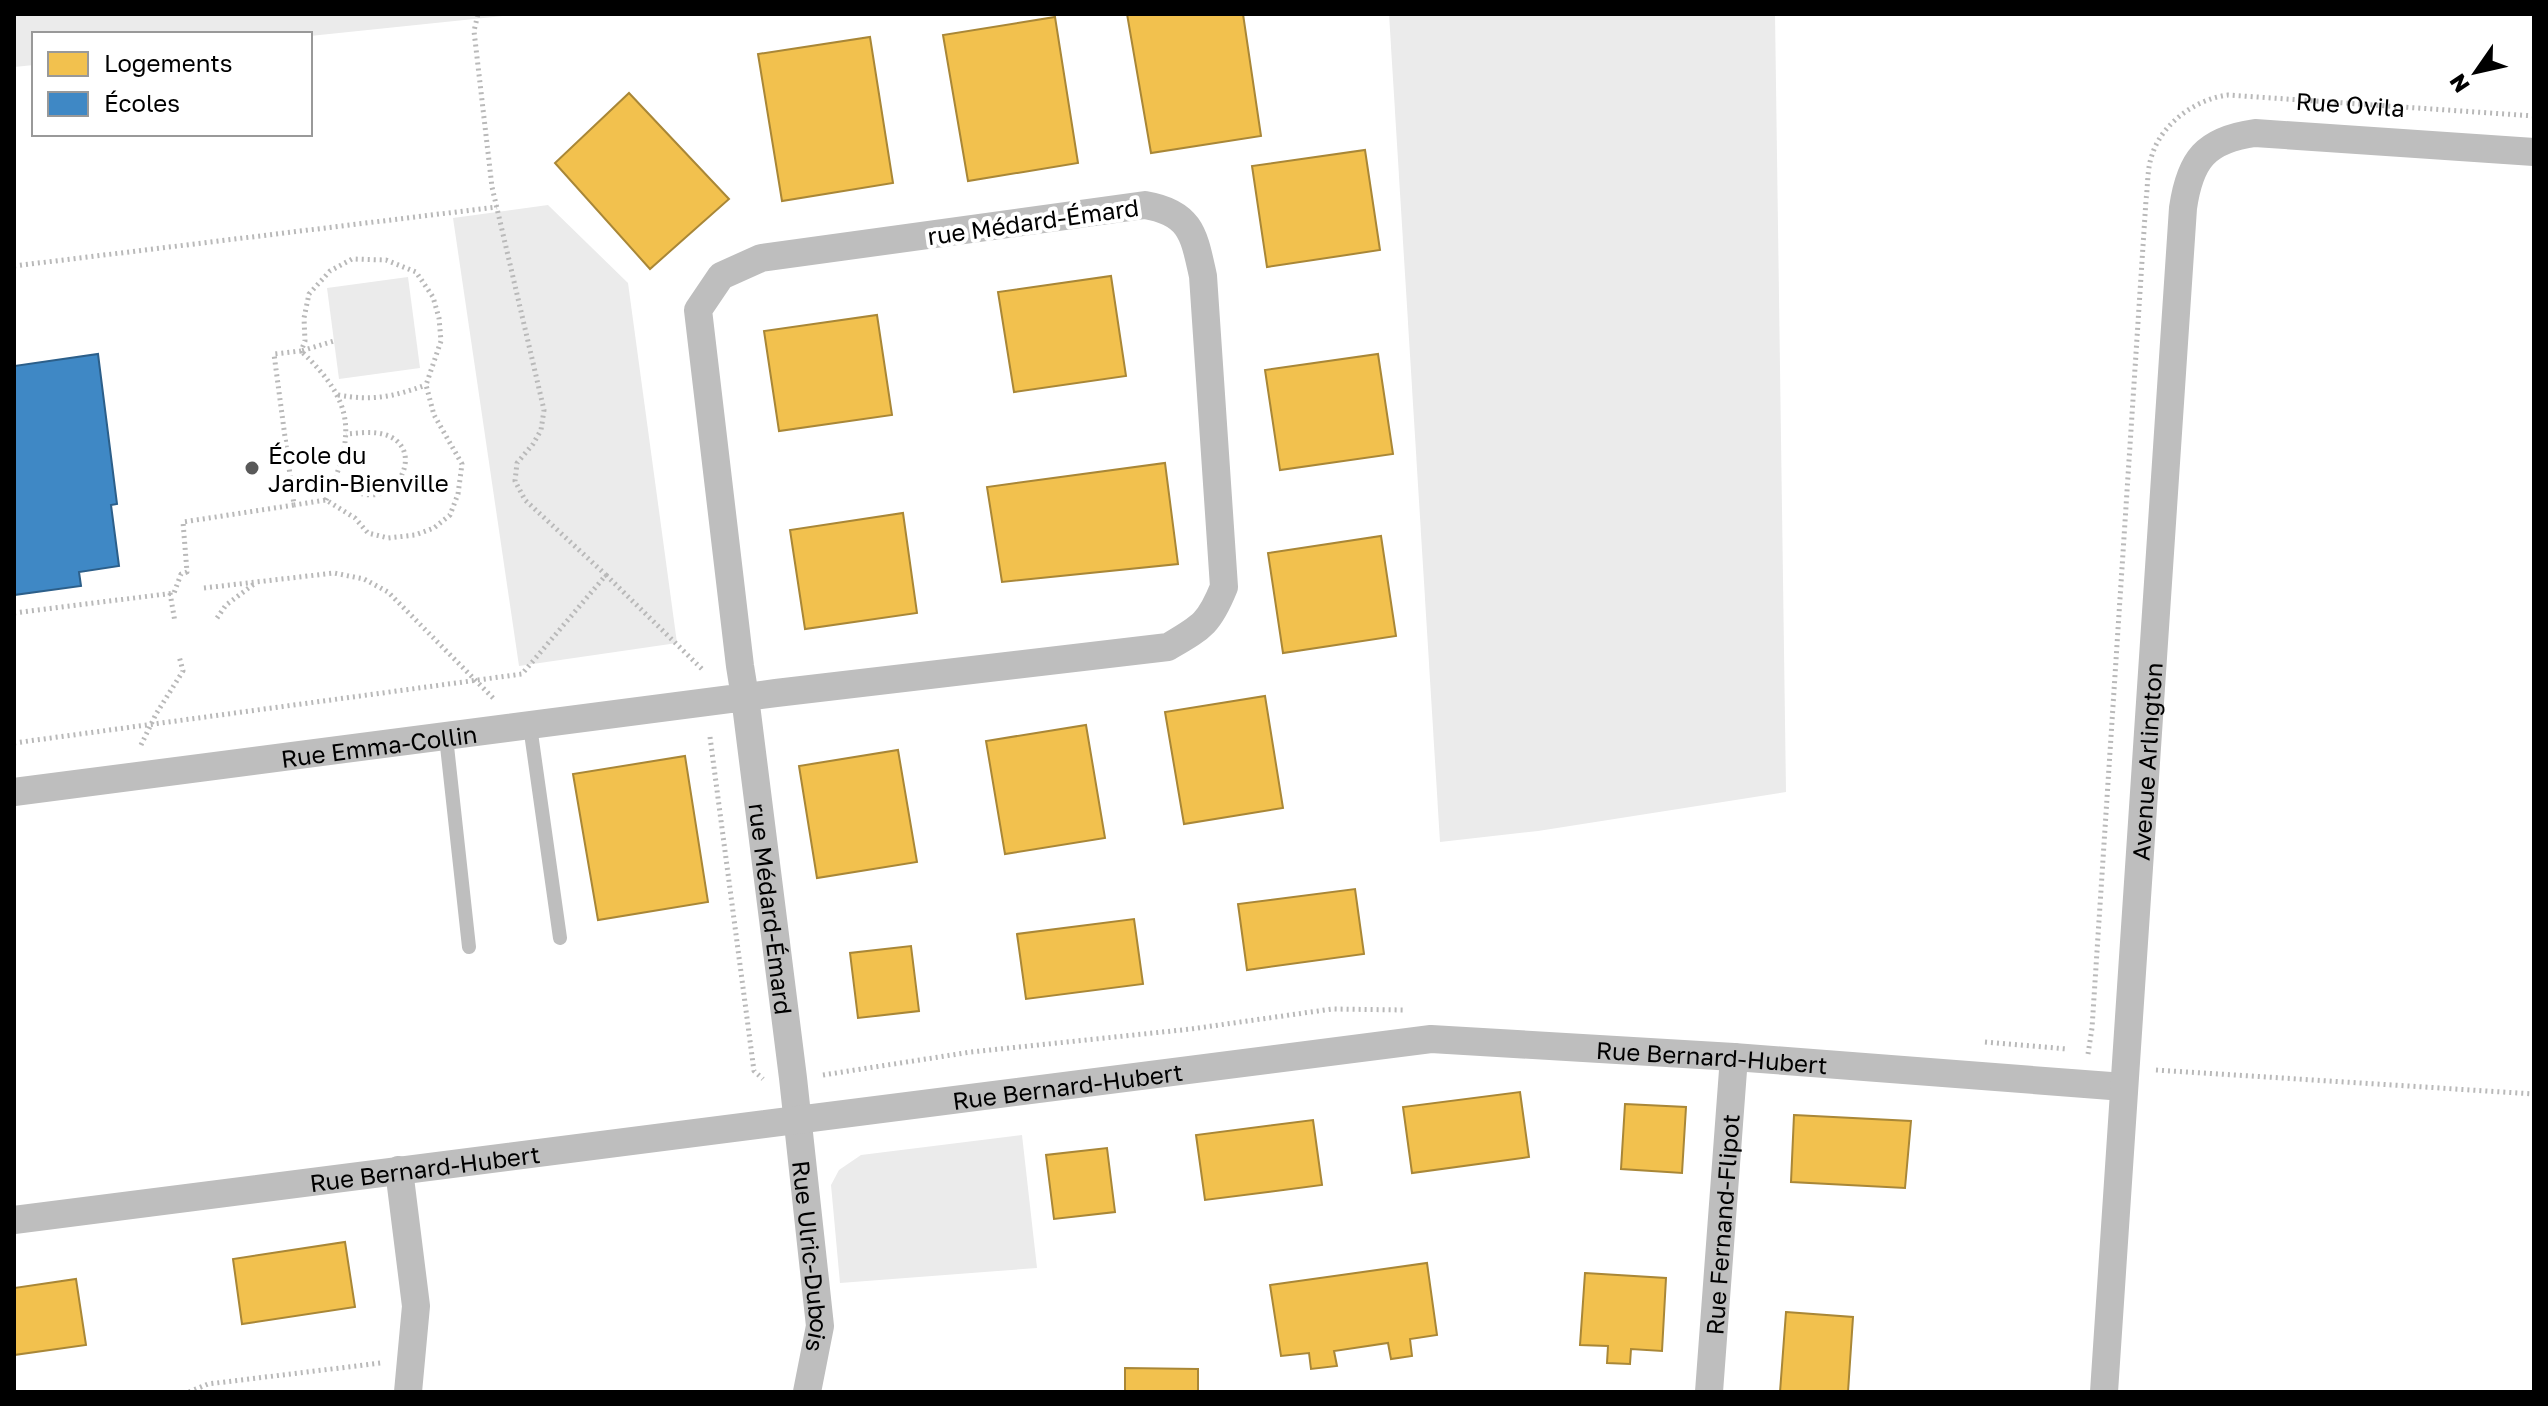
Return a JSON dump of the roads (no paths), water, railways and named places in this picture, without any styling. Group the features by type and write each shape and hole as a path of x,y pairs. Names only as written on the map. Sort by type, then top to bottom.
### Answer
{"street":[{"name":"Rue Ovila","path":"2216,143 2233,136 2255,133 2534,152"},
{"name":"Avenue Arlington","path":"2104,1392 2183,208 2187,180 2195,163 2216,143"},
{"name":"rue Médard-Émard","path":"745,697 1168,647 1191,634 1212,616 1224,587 1203,276 1193,231 1166,208 1145,205 761,258 721,276 698,310 745,697 798,1119"},
{"name":"Rue Emma-Collin","path":"14,792 745,697"},
{"name":"Rue Bernard-Hubert","path":"14,1220 1431,1039 1734,1057 2124,1087"},
{"name":"Rue Fernand-Flipot","path":"1709,1392 1734,1057"},
{"name":"Rue Ulric-Dubois","path":"798,1119 820,1326 807,1392"},
{"path":"399,1170 416,1306 408,1392"}],"lane":[{"path":"530,726 560,938"},
{"path":"446,737 469,947"}],"place":[{"name":"École du Jardin-Bienville","path":"252,468"}]}
